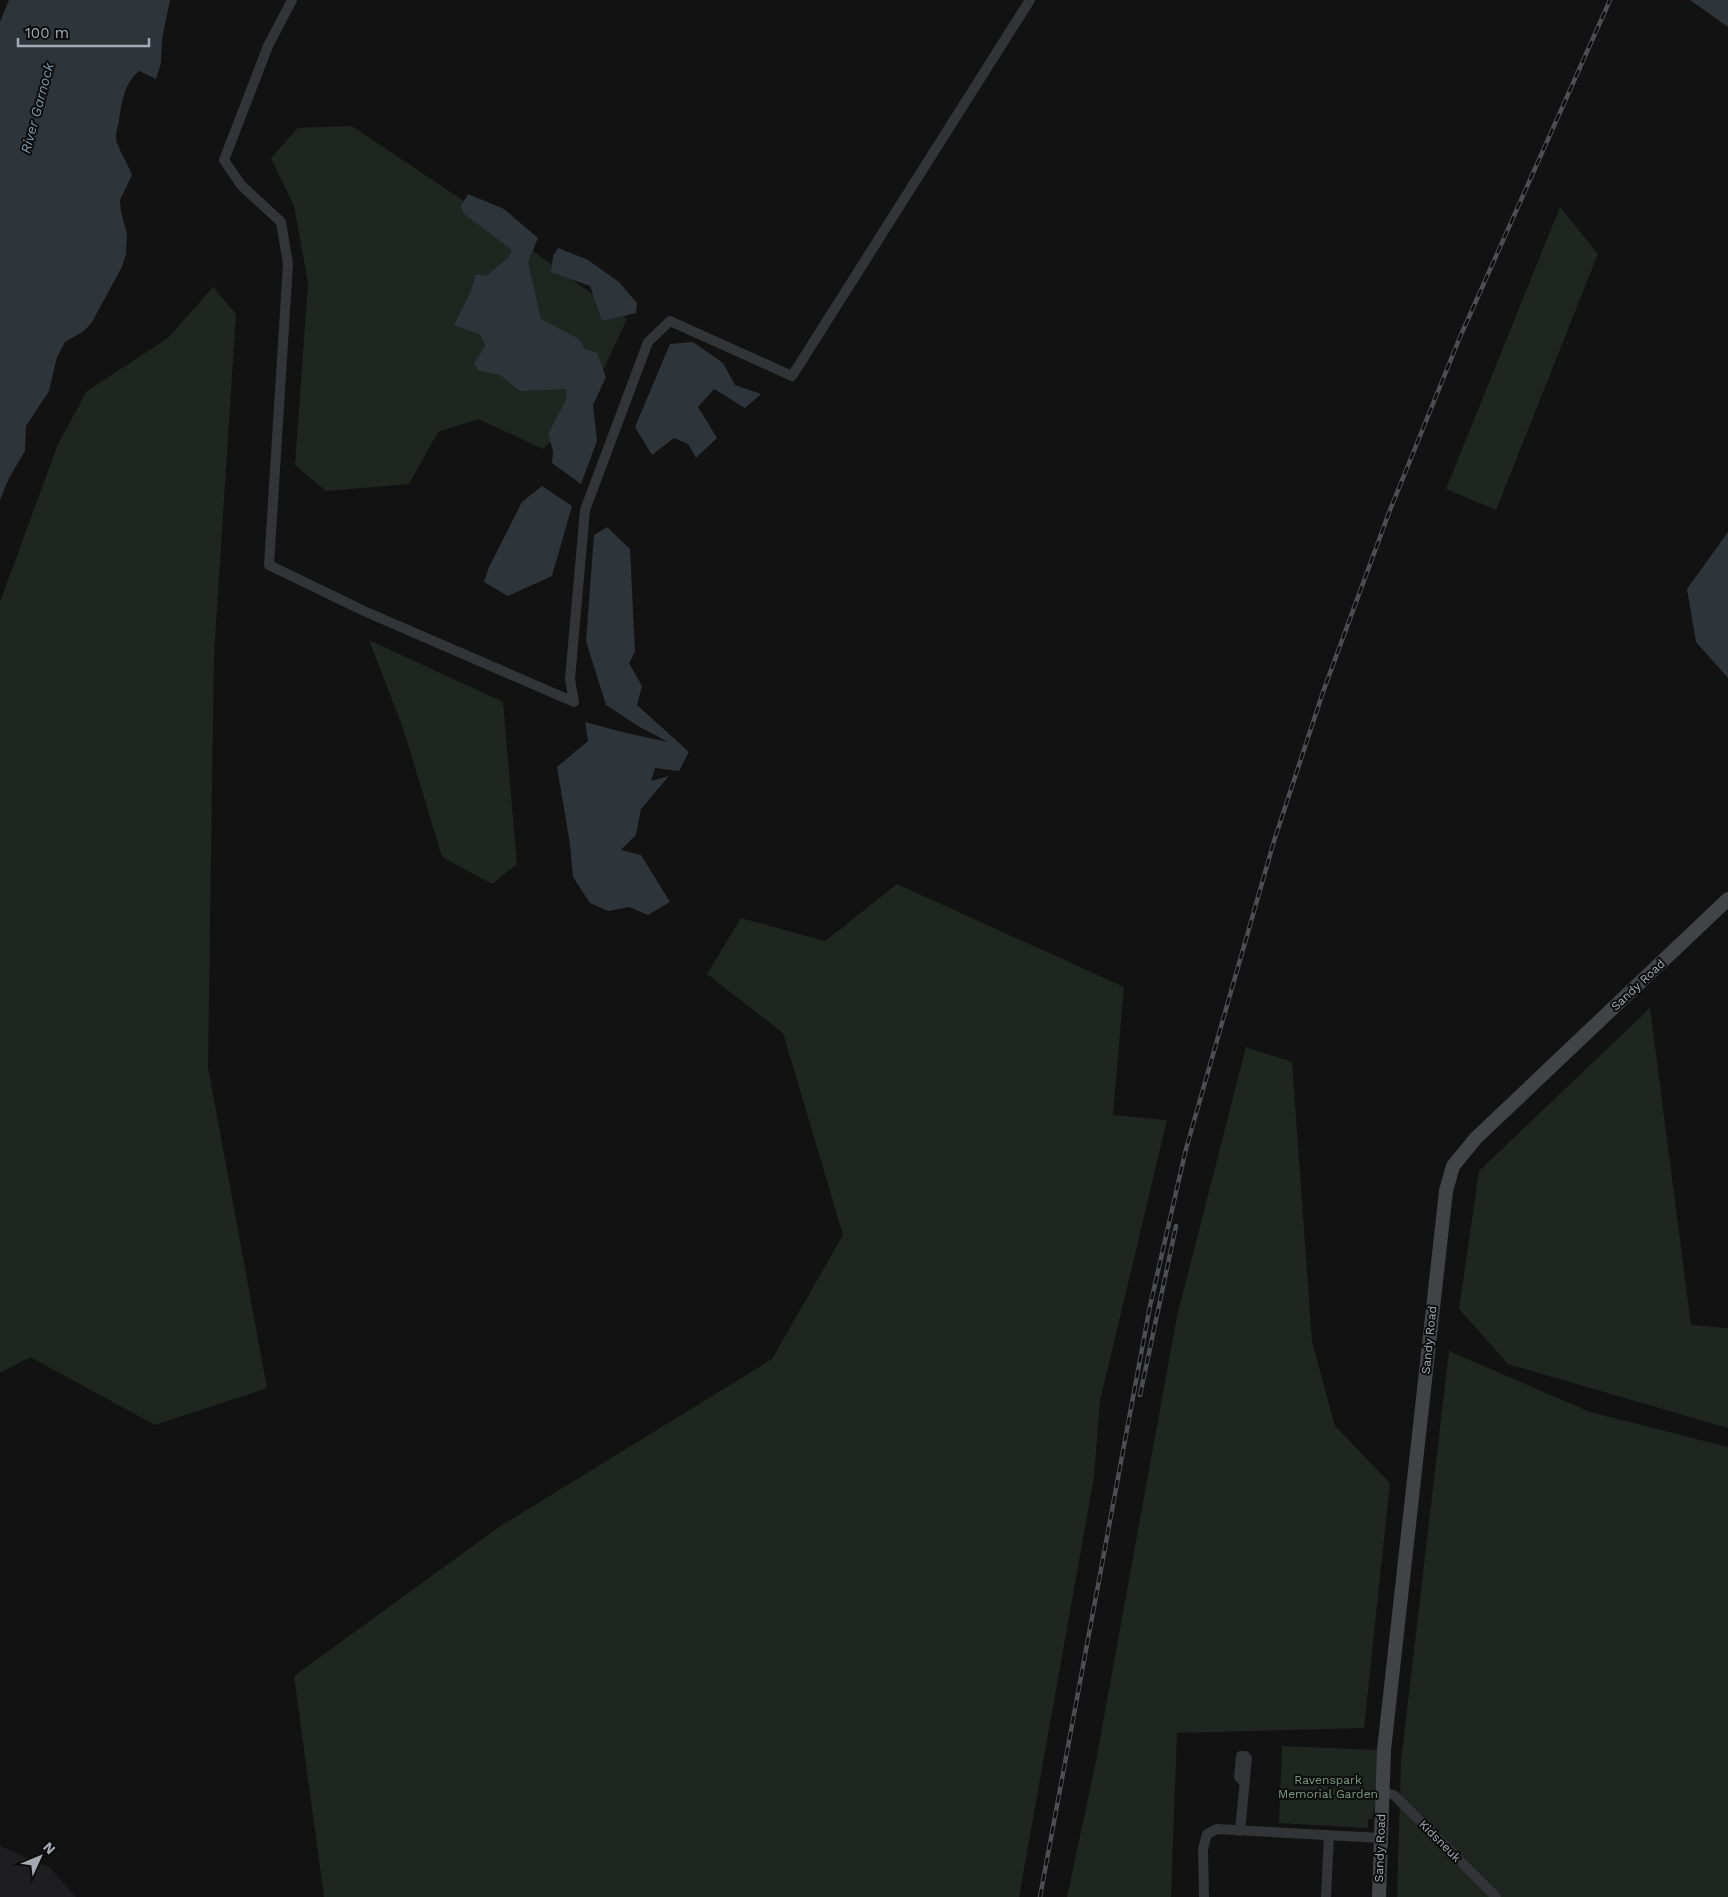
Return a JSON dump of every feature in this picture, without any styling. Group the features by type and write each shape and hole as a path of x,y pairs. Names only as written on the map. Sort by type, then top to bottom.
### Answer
{"main road":[{"name":"Sandy Road","path":"1379,1897 1381,1792 1384,1750 1446,1191 1453,1166 1476,1138 1728,900"}],"street":[{"path":"292,0 268,46 224,160 241,184 281,222 288,264 269,565 364,611 574,702 570,679 585,510 648,342 670,321 792,376 1030,0"},
{"path":"1240,1832 1244,1782"},
{"name":"Kidsneuk","path":"1381,1792 1394,1795 1496,1897"},
{"path":"1204,1897 1203,1849 1207,1834 1217,1829 1240,1832 1329,1834 1381,1838"},
{"path":"1326,1897 1329,1834"}],"shaded area":[{"path":"0,1846 49,1867 76,1897 0,1897"}],"green space":[{"path":"352,126 458,197 627,319 584,411 543,449 478,419 438,432 409,484 326,491 295,465 308,283 294,206 271,158 298,128"},
{"path":"1560,207 1598,254 1496,510 1446,489"},
{"path":"213,287 236,314 214,655 208,1067 267,1388 155,1425 30,1357 0,1373 0,602 58,444 87,391 168,338"},
{"path":"369,640 503,702 517,864 492,884 442,857 403,728"},
{"path":"897,884 1124,987 1113,1115 1167,1120 1100,1401 1094,1477 1019,1897 324,1897 294,1676 499,1527 772,1359 843,1235 783,1033 707,974 741,918 825,941"},
{"path":"1650,1008 1691,1325 1728,1328 1728,1428 1508,1364 1459,1309 1479,1171"},
{"path":"1246,1047 1292,1062 1312,1342 1335,1426 1390,1483 1364,1728 1177,1733 1171,1897 1067,1897 1096,1761 1177,1316"},
{"path":"1449,1351 1590,1412 1728,1447 1728,1897 1397,1897 1401,1761"},
{"name":"Ravenspark Memorial Garden","path":"1282,1746 1378,1750 1375,1805 1372,1819 1368,1819 1368,1828 1279,1823"}],"water":[{"name":"River Garnock","path":"9,0 170,0 162,39 161,63 156,79 139,71 130,81 124,93 116,132 117,143 132,175 120,200 127,234 126,254 122,267 92,322 84,331 65,342 57,357 49,391 26,426 25,451 9,478 0,500 0,22"},
{"path":"1690,0 1728,0 1728,27"},
{"path":"468,194 504,209 538,238 528,262 541,319 579,339 585,349 597,353 606,377 593,405 597,441 581,484 552,463 553,451 548,434 566,400 566,389 520,391 500,375 478,370 474,363 485,346 481,335 454,325 471,291 476,274 486,276 508,258 512,250 464,214 461,206"},
{"path":"558,248 588,260 619,282 637,303 636,313 602,321 590,286 551,272 553,256"},
{"path":"693,342 723,363 735,385 761,394 745,408 714,389 698,407 717,438 696,458 688,444 674,438 652,455 635,427 670,344"},
{"path":"542,486 572,506 552,576 508,596 484,582 489,567 522,502"},
{"path":"607,527 630,549 635,652 629,663 642,686 637,705 689,752 679,771 655,768 651,781 669,776 641,809 636,835 621,850 641,855 670,902 648,915 629,907 608,911 590,903 573,877 570,844 557,767 588,741 585,722 668,742 638,726 606,705 586,641 594,535"},
{"path":"1728,532 1728,678 1696,642 1687,589"}],"railway":[{"path":"1040,1897 1150,1306 1186,1149 1274,841 1323,692 1390,510 1460,337 1610,0"},
{"path":"1140,1395 1176,1226"}]}
